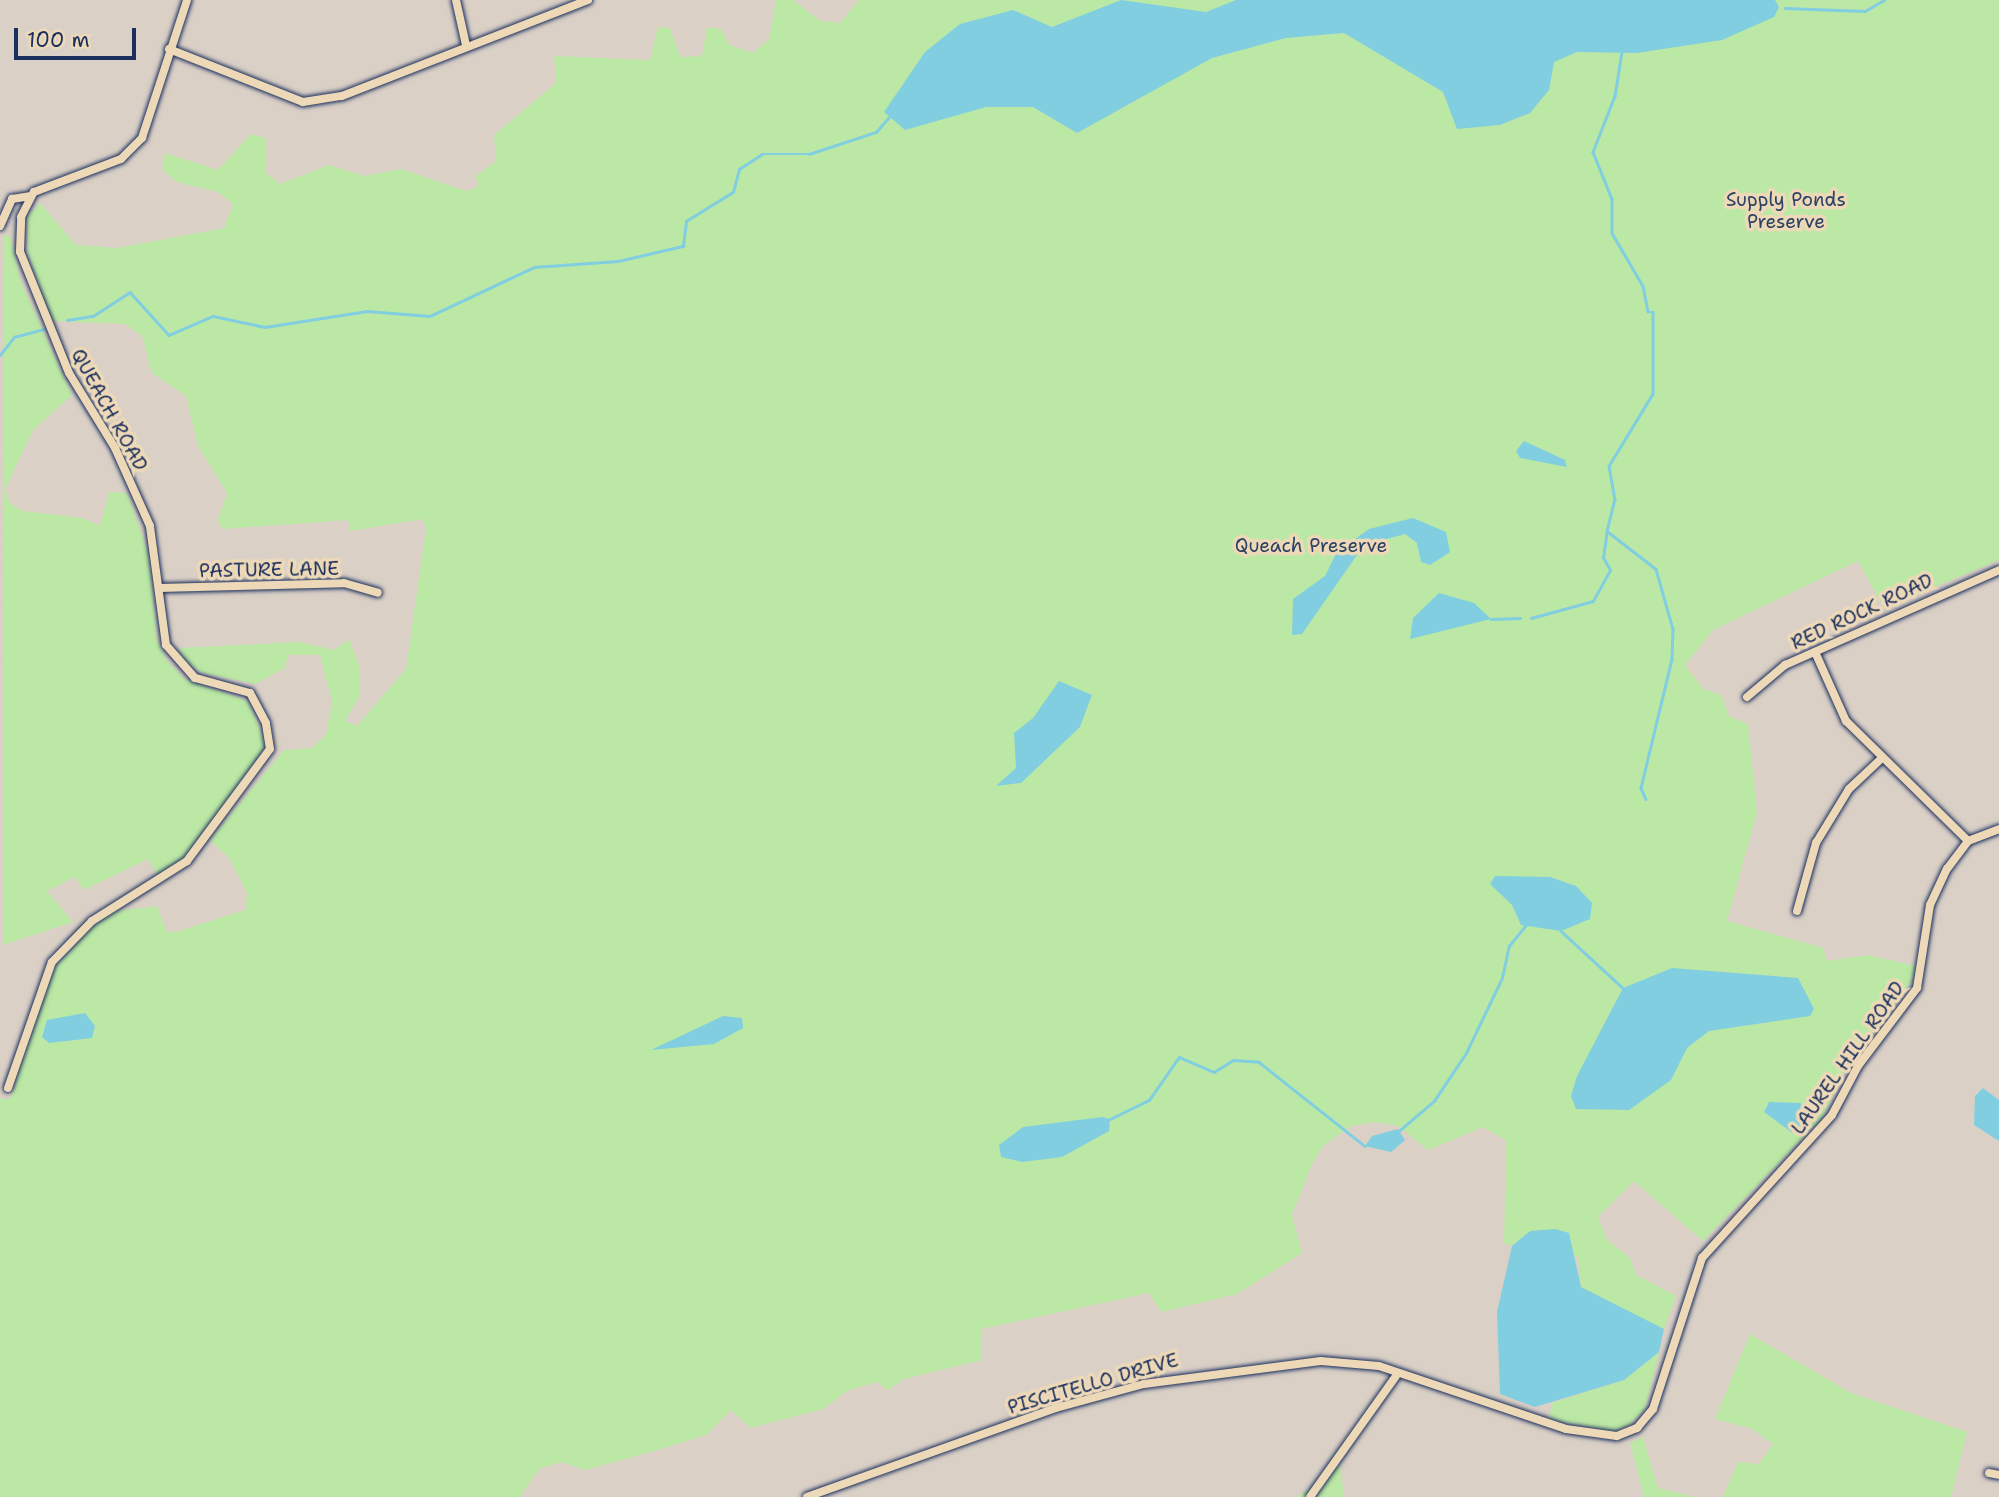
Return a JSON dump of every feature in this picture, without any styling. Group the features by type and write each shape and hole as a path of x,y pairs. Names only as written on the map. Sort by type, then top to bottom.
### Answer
{"street":[{"path":"0,226 12,199 31,196 130,152 146,129 169,49 187,0"},
{"path":"456,0 466,45"},
{"path":"169,49 303,102 342,96 466,45 588,0"},
{"name":"QUEACH ROAD","path":"8,1088 52,962 92,921 187,861 271,750 266,723 250,693 195,678 174,659 161,631 159,589 150,526 28,282 19,238 31,196"},
{"name":"RED ROCK ROAD","path":"1746,697 1785,665 1999,570"},
{"name":"PASTURE LANE","path":"159,589 344,583 378,593"},
{"path":"1815,652 1846,721 1968,841 1999,829"},
{"path":"1797,911 1816,843 1849,789 1882,758"},
{"name":"LAUREL HILL ROAD","path":"1396,1376 1603,1436 1643,1423 1696,1268 1718,1236 1818,1135 1858,1066 1908,1004 1922,972 1933,898 1968,841"},
{"name":"PISCITELLO DRIVE","path":"807,1497 1056,1408 1183,1374 1334,1361 1379,1366 1396,1376"},
{"path":"1310,1497 1396,1376"},
{"path":"1989,1473 1999,1475"}],"green space":[{"path":"776,0 793,0 820,21 840,23 859,0 1999,0 1999,560 1884,608 1858,561 1713,630 1685,665 1703,689 1721,695 1729,716 1748,724 1757,812 1727,921 1823,948 1827,961 1867,955 1916,966 1911,983 1848,1065 1821,1119 1703,1241 1634,1181 1598,1217 1607,1240 1630,1258 1636,1275 1676,1296 1664,1329 1589,1294 1581,1287 1578,1257 1531,1231 1512,1246 1504,1243 1506,1140 1483,1127 1428,1150 1398,1126 1374,1122 1351,1126 1323,1146 1311,1166 1292,1215 1302,1253 1237,1294 1161,1312 1149,1293 981,1329 982,1360 904,1379 888,1390 876,1382 847,1391 823,1409 751,1428 731,1410 706,1435 654,1451 585,1470 561,1462 539,1469 520,1497 0,1497 0,1099 11,1098 48,975 94,924 116,911 157,906 167,932 176,932 245,910 247,893 229,858 210,840 284,750 312,748 326,735 332,701 320,655 288,655 285,668 255,684 200,672 182,659 179,648 300,642 334,650 349,639 359,666 359,697 345,721 357,726 406,669 426,528 423,519 350,531 348,520 222,529 218,520 227,493 198,446 186,396 152,373 142,336 125,324 52,321 27,252 28,216 40,203 76,245 117,248 224,228 233,204 218,192 177,182 162,169 165,153 218,170 251,134 265,138 266,173 280,184 329,165 364,176 401,169 466,191 478,187 476,176 496,161 494,135 556,83 554,56 650,60 658,27 670,28 680,57 702,56 707,27 721,29 729,45 753,53 769,39"},
{"path":"4,235 11,237 20,280 72,395 33,430 5,490 10,503 23,511 82,518 100,526 109,492 127,493 149,555 157,640 167,661 185,679 248,701 266,742 264,754 186,857 159,877 148,859 84,890 75,877 47,891 73,922 3,945"},
{"path":"1750,1334 1851,1393 1967,1432 1951,1497 1723,1497 1738,1462 1759,1464 1773,1444 1752,1429 1715,1419"},
{"path":"1659,1352 1645,1409 1628,1426 1613,1432 1549,1419 1552,1403 1624,1380"},
{"path":"1643,1437 1658,1488 1695,1497 1644,1497 1630,1443"},
{"path":"1338,1448 1344,1497 1296,1497 1313,1486"}],"water":[{"path":"1121,0 1206,12 1236,0 1775,0 1779,7 1774,17 1722,40 1637,53 1577,52 1554,62 1549,90 1530,113 1500,125 1457,129 1443,92 1344,33 1286,38 1212,58 1077,133 1033,107 986,107 905,130 884,112 925,52 960,24 1013,10 1052,27"},
{"path":"1524,441 1565,460 1567,467 1520,458 1516,451"},
{"path":"1413,518 1446,532 1450,552 1430,565 1421,562 1417,543 1405,534 1364,545 1302,634 1292,635 1293,599 1325,576 1337,552 1369,529"},
{"path":"1439,593 1474,603 1491,619 1410,639 1413,618"},
{"path":"1059,681 1092,695 1080,727 1021,783 996,786 1016,768 1014,733 1033,718"},
{"path":"1495,876 1550,877 1576,886 1592,903 1590,919 1561,931 1521,925 1512,905 1490,884"},
{"path":"1672,968 1798,978 1814,1009 1810,1016 1709,1031 1687,1048 1671,1080 1629,1110 1576,1109 1571,1096 1577,1076 1623,988"},
{"path":"85,1013 95,1026 92,1038 49,1043 42,1037 47,1020"},
{"path":"723,1016 742,1018 743,1028 714,1044 651,1050"},
{"path":"1983,1088 1999,1100 1999,1141 1974,1125 1975,1096"},
{"path":"1769,1102 1800,1103 1818,1110 1803,1130 1791,1132 1764,1112"},
{"path":"1102,1117 1110,1119 1109,1131 1062,1157 1022,1162 1001,1157 999,1145 1023,1127"},
{"path":"1398,1129 1405,1140 1391,1152 1365,1146 1372,1136"},
{"path":"1555,1229 1569,1233 1581,1287 1664,1329 1659,1352 1624,1380 1535,1407 1500,1394 1497,1312 1512,1246 1530,1231"}],"waterway":[{"path":"1785,8 1865,11 1884,0"},
{"path":"1622,52 1615,96 1593,152 1612,199 1612,233 1643,286 1648,312 1653,312 1653,394 1609,466 1615,499 1607,531 1656,569 1673,629 1672,659 1641,788 1646,799"},
{"path":"67,320 93,316 130,292 169,335 213,316 265,327 367,311 430,316 534,267 618,261 683,246 686,221 733,192 739,169 762,154 809,154 876,132 890,116"},
{"path":"0,355 14,337 43,329"},
{"path":"1531,618 1593,601 1610,570 1603,558 1607,531"},
{"path":"1491,619 1520,618"},
{"path":"1400,1130 1434,1101 1466,1053 1502,978 1509,946 1525,926"},
{"path":"1561,931 1623,988"},
{"path":"1110,1119 1149,1100 1179,1057 1214,1072 1233,1060 1259,1062 1365,1146"}],"park label":[{"name":"Supply Ponds Preserve","path":"1786,211"},
{"name":"Queach Preserve","path":"1311,546"}]}
